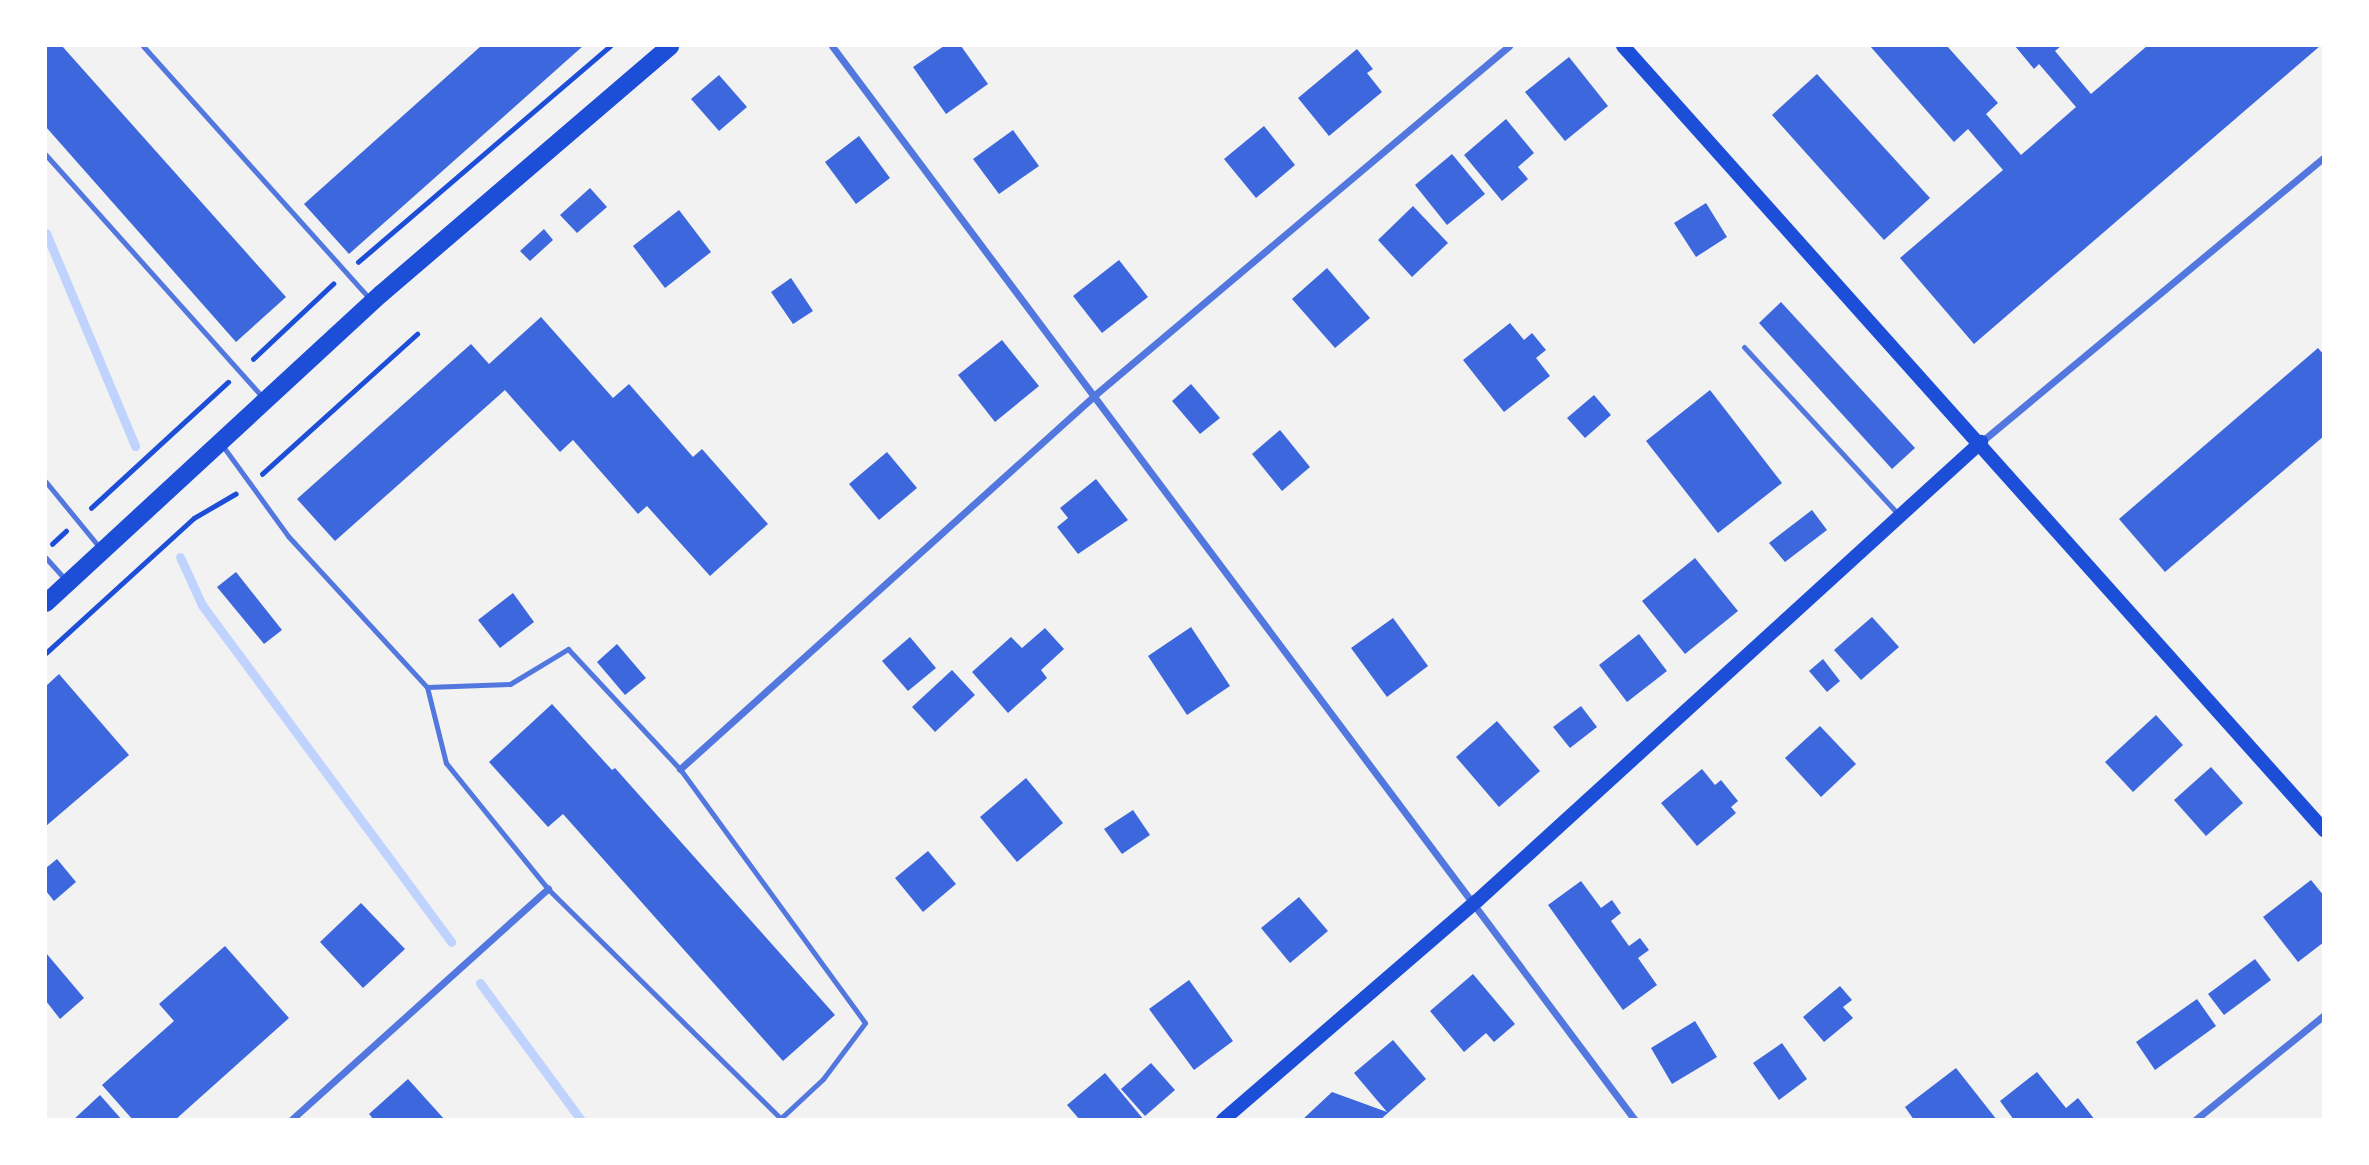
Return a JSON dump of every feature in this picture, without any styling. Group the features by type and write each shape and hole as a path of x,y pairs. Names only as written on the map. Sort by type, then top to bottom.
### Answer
{"main road":[{"path":"46,603 372,302 670,46"},
{"path":"1623,46 1981,442 2323,830"},
{"path":"1223,1119 1476,901 1981,442"}],"street":[{"path":"831,46 1476,901 1635,1119"},
{"path":"680,769 1096,394 1510,46"},
{"path":"1981,442 2323,157"},
{"path":"291,1119 548,889"},
{"path":"2195,1119 2323,1015"}],"lane":[{"path":"143,46 372,302"},
{"path":"46,155 265,401"},
{"path":"1744,347 1900,516"},
{"path":"220,442 288,536 427,687 446,763 548,889 781,1119 823,1079 865,1023 680,769 568,649 510,684 427,687"},
{"path":"46,482 102,551"},
{"path":"46,558 68,583"}],"path":[{"path":"46,550 346,272 610,46"},
{"path":"46,653 194,518 251,484 416,334"}],"building":[{"path":"46,46 62,46 286,297 236,342 46,127"},
{"path":"481,46 583,46 349,254 304,204"},
{"path":"944,46 961,46 988,84 946,114 913,67"},
{"path":"1870,46 1947,46 1998,103 1986,114 2021,155 2076,107 2039,64 2034,69 2015,46 2061,46 2055,51 2091,94 2147,46 2320,46 1974,344 1900,258 2003,170 1968,129 1954,142"},
{"path":"1357,49 1373,69 1367,73 1382,92 1329,136 1298,98"},
{"path":"1569,57 1608,106 1565,141 1525,92"},
{"path":"1817,74 1930,198 1884,240 1772,115"},
{"path":"719,75 747,107 719,131 691,99"},
{"path":"1506,119 1534,153 1518,167 1528,179 1502,201 1464,155"},
{"path":"1264,126 1295,165 1256,198 1224,159"},
{"path":"1013,130 1039,166 999,194 973,159"},
{"path":"859,136 890,178 856,204 825,162"},
{"path":"1452,154 1485,194 1447,225 1415,185"},
{"path":"590,188 607,207 577,233 560,215"},
{"path":"1706,203 1727,237 1696,257 1674,223"},
{"path":"1413,206 1448,243 1412,277 1378,240"},
{"path":"679,210 711,252 665,288 633,246"},
{"path":"544,229 553,240 530,261 520,251"},
{"path":"1119,260 1148,297 1102,333 1073,296"},
{"path":"1327,268 1370,318 1335,348 1292,299"},
{"path":"791,278 813,311 793,324 771,292"},
{"path":"1781,302 1915,448 1892,469 1759,323"},
{"path":"541,317 613,398 629,384 693,457 702,449 768,524 710,576 647,506 638,514 573,440 560,452 505,390 335,541 297,499 471,344 489,364"},
{"path":"1510,323 1524,340 1532,333 1546,350 1536,358 1550,376 1504,412 1463,360"},
{"path":"1002,340 1039,386 995,422 958,375"},
{"path":"2318,348 2324,355 2324,436 2165,572 2119,519"},
{"path":"1191,384 1220,418 1200,434 1172,401"},
{"path":"1710,390 1782,483 1718,533 1646,441"},
{"path":"1594,395 1611,415 1585,438 1567,418"},
{"path":"1280,430 1310,467 1282,491 1252,454"},
{"path":"887,452 917,488 879,520 849,484"},
{"path":"1096,479 1128,520 1078,554 1057,527 1068,518 1060,508"},
{"path":"1812,510 1827,530 1785,562 1769,543"},
{"path":"1695,558 1738,611 1685,654 1642,601"},
{"path":"236,572 282,630 264,644 217,587"},
{"path":"513,593 534,622 500,648 478,620"},
{"path":"1872,617 1899,647 1861,680 1834,650"},
{"path":"1393,618 1428,666 1387,697 1351,648"},
{"path":"1191,627 1230,686 1187,715 1148,656"},
{"path":"1045,628 1064,649 1041,670 1047,678 1008,713 972,672 1011,637 1022,648"},
{"path":"1639,634 1667,671 1627,702 1599,665"},
{"path":"910,637 936,668 908,691 882,661"},
{"path":"617,644 646,678 625,695 597,662"},
{"path":"1823,659 1840,681 1827,692 1809,671"},
{"path":"952,670 975,695 935,732 912,707"},
{"path":"59,674 129,755 46,826 46,686"},
{"path":"552,704 612,770 615,768 835,1015 783,1061 563,814 548,827 489,762"},
{"path":"1581,706 1597,727 1570,748 1553,727"},
{"path":"2156,715 2183,745 2133,792 2105,762"},
{"path":"1497,721 1540,771 1499,807 1456,757"},
{"path":"1820,726 1856,764 1821,797 1785,758"},
{"path":"2211,767 2243,803 2206,836 2174,800"},
{"path":"1702,769 1715,785 1721,780 1738,801 1731,807 1736,813 1697,846 1661,803"},
{"path":"1026,778 1063,823 1017,862 980,817"},
{"path":"1133,810 1150,835 1122,854 1104,829"},
{"path":"928,851 956,884 923,912 895,878"},
{"path":"57,859 76,882 54,901 46,891 46,868"},
{"path":"2311,880 2324,896 2324,942 2298,962 2263,917"},
{"path":"1581,881 1601,908 1612,900 1621,913 1611,921 1629,946 1640,938 1649,950 1638,958 1657,985 1623,1010 1548,905"},
{"path":"1299,897 1328,931 1290,963 1261,928"},
{"path":"361,903 405,949 363,988 320,942"},
{"path":"225,946 289,1018 175,1120 133,1120 102,1085 174,1021 159,1004"},
{"path":"46,953 84,998 60,1019 46,1001"},
{"path":"2255,959 2271,980 2224,1015 2208,994"},
{"path":"1473,974 1515,1024 1494,1042 1486,1033 1464,1052 1430,1011"},
{"path":"1189,980 1233,1041 1194,1070 1149,1009"},
{"path":"1840,986 1852,1000 1843,1007 1853,1018 1824,1042 1803,1017"},
{"path":"2197,999 2216,1026 2155,1070 2136,1042"},
{"path":"1695,1021 1717,1057 1672,1084 1651,1048"},
{"path":"1393,1040 1426,1079 1380,1120 1302,1120 1332,1092 1387,1112 1354,1073"},
{"path":"1782,1043 1807,1079 1779,1100 1753,1063"},
{"path":"1151,1063 1175,1090 1145,1116 1121,1089"},
{"path":"1956,1068 1997,1120 1914,1120 1905,1107"},
{"path":"2037,1072 2066,1108 2078,1098 2095,1120 2014,1120 2000,1101"},
{"path":"1105,1073 1144,1120 1080,1120 1067,1105"},
{"path":"408,1079 445,1120 374,1120 369,1114"},
{"path":"100,1095 122,1120 73,1120"}],"waterway":[{"path":"46,233 135,446"},
{"path":"180,557 202,605 451,942"},
{"path":"480,983 581,1120"}]}
